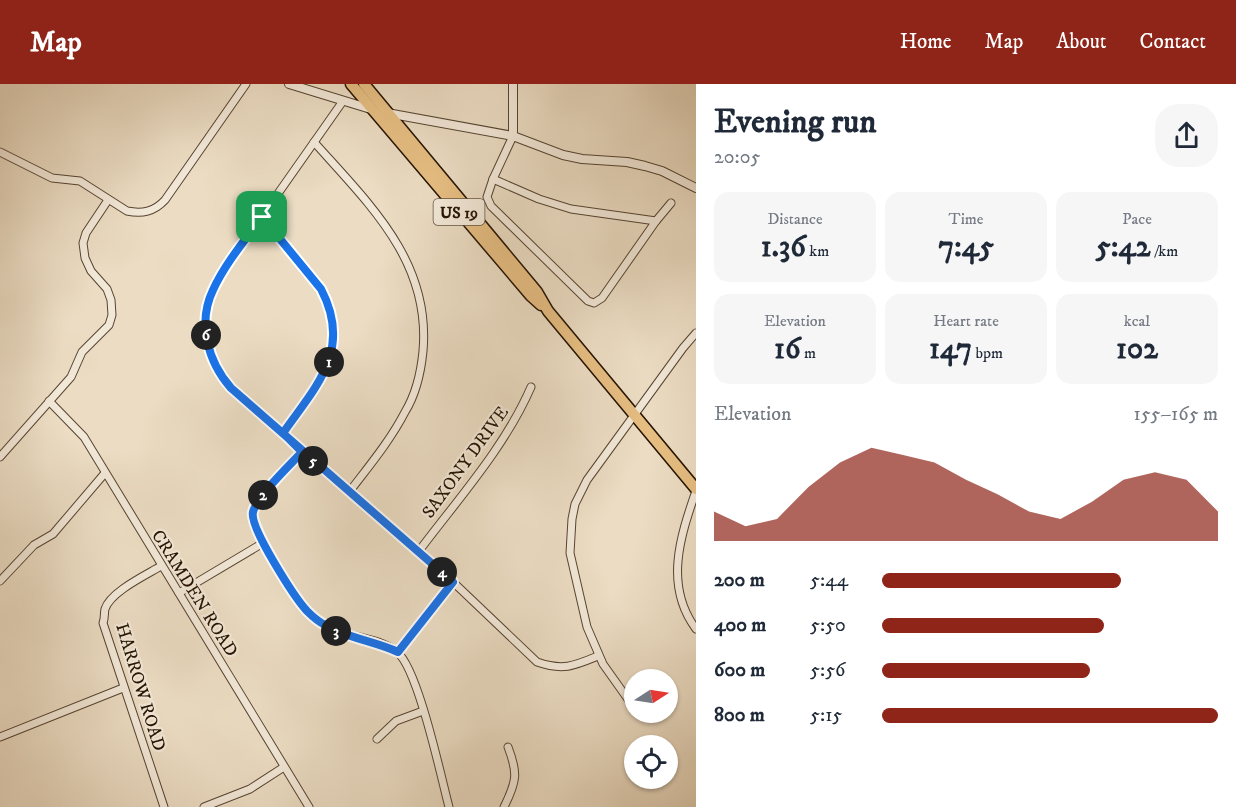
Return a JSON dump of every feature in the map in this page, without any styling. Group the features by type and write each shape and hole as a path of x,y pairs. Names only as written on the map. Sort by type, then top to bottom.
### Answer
{"main road":[{"name":"US 19","path":"351,84 531,296 548,311 634,414 695,492"},
{"name":"US 19","path":"364,84 537,292 548,311"}],"street":[{"path":"0,152 52,178 80,181 127,210 136,213 150,211 160,206 246,84"},
{"path":"289,84 390,114 513,136 563,155 645,166 662,171 696,188"},
{"path":"513,84 513,136 487,197 490,206 588,301 594,303 602,298 671,203"},
{"path":"344,101 212,291 207,315 207,347 224,380 231,388 302,452 419,551 537,663 562,668 598,656"},
{"path":"314,142 375,211 401,248 410,264 418,288 424,331 417,383 406,411 386,444 350,491"},
{"path":"493,179 539,199 571,209 656,221"},
{"path":"0,458 71,377 82,352 109,325 112,315 111,300 107,289 91,271 85,258 83,243 86,233 108,200"},
{"path":"262,217 321,289 329,303 333,322 334,338 331,356 324,375 283,433"},
{"path":"624,693 598,656 587,627 572,560 570,540 572,519 575,504 587,480 696,333"},
{"name":"SAXONY DRIVE","path":"419,551 508,431 518,416 531,387"},
{"name":"CRAMDEN ROAD","path":"49,401 84,438 309,807"},
{"path":"302,452 259,500 252,513 254,525 307,611 323,624 340,633 378,643 398,652 413,675 449,807"},
{"path":"0,581 34,545 53,534 105,472"},
{"path":"695,492 676,567 680,599 688,618 696,629"},
{"path":"179,593 263,543"},
{"name":"HARROW ROAD","path":"161,566 111,599 105,609 103,623 164,807"},
{"path":"398,652 453,582"},
{"path":"0,737 123,688"},
{"path":"377,739 396,721 423,711"},
{"path":"504,807 513,791 516,777 515,765 508,747"},
{"path":"204,807 250,789 284,767"}],"route":[{"path":"262,217 212,291 207,315 207,347 224,380 231,388 302,452 453,582 398,652 378,643 340,633 323,624 307,611 254,525 252,513 259,500 302,452 283,433 324,375 331,356 334,338 329,303 321,289 262,217"}]}
